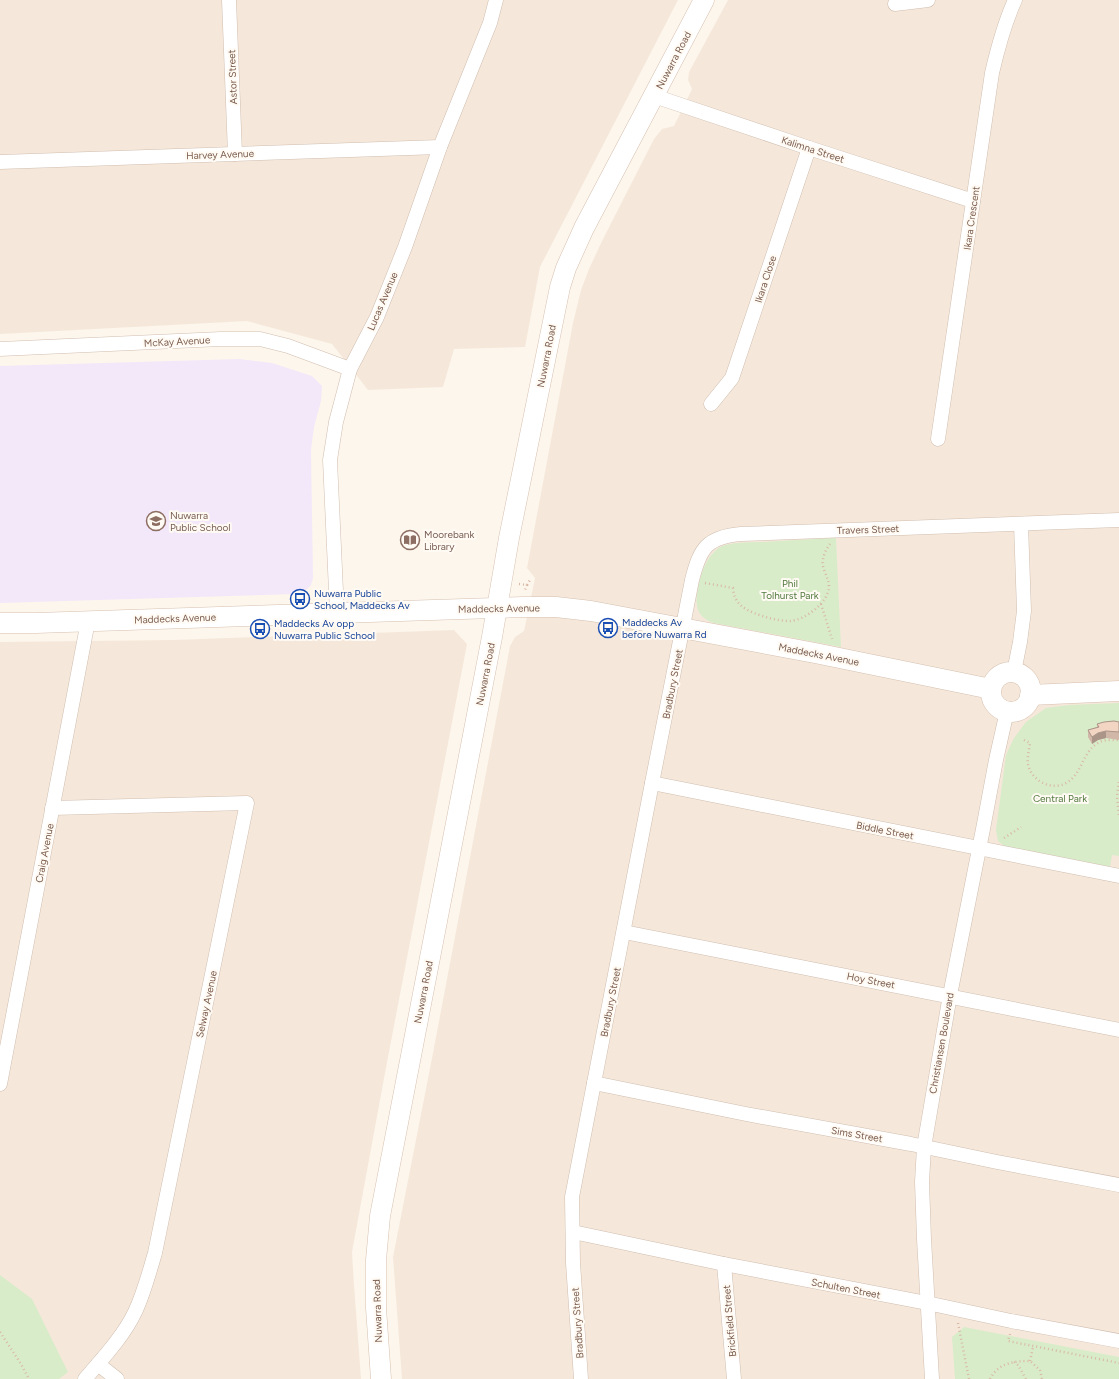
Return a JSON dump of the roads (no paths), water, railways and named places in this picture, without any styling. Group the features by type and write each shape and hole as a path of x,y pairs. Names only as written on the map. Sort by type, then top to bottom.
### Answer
{"main road":[{"name":"Nuwarra Road","path":"381,1379 376,1294 376,1260 380,1216 498,608 509,538 560,287 566,268 584,228 704,0"},
{"name":"Maddecks Avenue","path":"0,623 527,607 574,608 816,653 991,688"},
{"path":"1014,672 1025,678 1029,683 1029,700 1021,709 1008,711 998,707 993,702 991,688 997,677 1002,674 1014,672"},
{"path":"1030,695 1119,691"}],"street":[{"name":"Astor Street","path":"229,0 235,154"},
{"name":"Lucas Avenue","path":"337,613 330,460 336,422 350,369 377,317 405,247 440,147 490,23 496,0"},
{"path":"895,4 928,0"},
{"name":"Ikara Crescent","path":"938,438 995,61 1005,22 1015,0"},
{"name":"Kalimna Street","path":"654,96 973,201"},
{"name":"Harvey Avenue","path":"0,162 440,147"},
{"name":"Ikara Close","path":"711,404 732,378 809,148"},
{"name":"McKay Avenue","path":"0,349 213,339 260,339 288,346 350,369"},
{"name":"Travers Street","path":"683,629 695,567 699,556 705,547 716,539 727,535 1119,520"},
{"path":"1014,672 1024,611 1021,524"},
{"name":"Craig Avenue","path":"0,1084 88,621"},
{"name":"Bradbury Street","path":"581,1379 573,1263 572,1197 683,629"},
{"name":"Christiansen Boulevard","path":"932,1379 927,1303 923,1189 924,1147 950,995 996,760 1008,711"},
{"name":"Biddle Street","path":"652,783 1119,876"},
{"name":"Selway Avenue","path":"52,808 247,803 155,1253 145,1289 134,1313 108,1354 85,1379"},
{"name":"Hoy Street","path":"624,932 950,995 1119,1030"},
{"name":"Sims Street","path":"594,1083 746,1114 1119,1185"},
{"name":"Schulten Street","path":"573,1232 724,1264 1119,1341"},
{"name":"Brickfield Street","path":"724,1264 734,1379"},
{"path":"98,1364 117,1379"}],"place":[{"name":"Nuwarra Public School","path":"156,521"},
{"name":"Moorebank Library","path":"410,540"},
{"name":"Nuwarra Public School, Maddecks Av","path":"300,599"},
{"name":"Maddecks Av before Nuwarra Rd","path":"608,628"},
{"name":"Maddecks Av opp Nuwarra Public School","path":"260,629"}],"park label":[{"name":"Phil Tolhurst Park","path":"790,588"},
{"name":"Central Park","path":"1060,798"}]}
